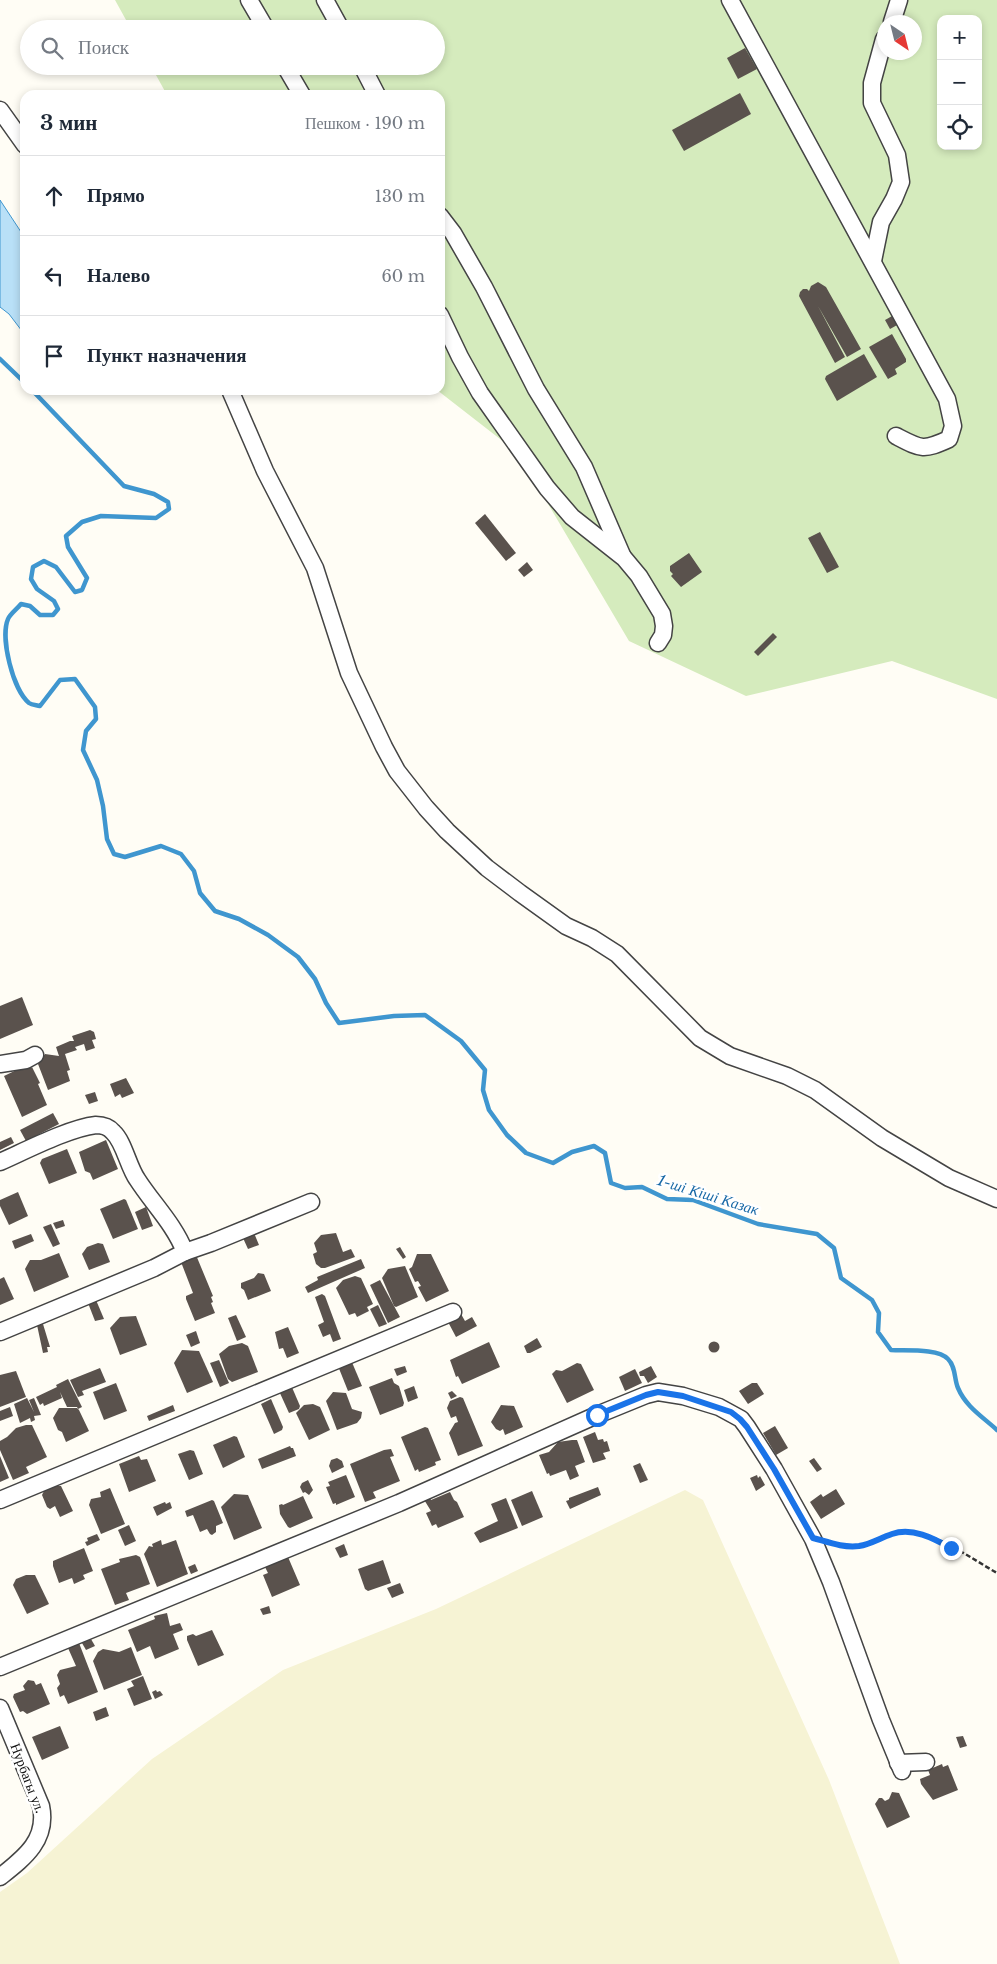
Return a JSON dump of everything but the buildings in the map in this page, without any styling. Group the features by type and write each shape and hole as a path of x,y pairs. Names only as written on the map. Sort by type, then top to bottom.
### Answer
{"street":[{"path":"249,0 261,20"},
{"path":"325,0 336,20"},
{"path":"730,0 947,399 953,426 949,438 934,446 920,448 896,436"},
{"path":"895,15 900,0"},
{"path":"873,261 881,222 901,182 897,155 872,103 872,83 877,60"},
{"path":"290,75 299,90"},
{"path":"367,75 375,90"},
{"path":"0,110 20,138"},
{"path":"445,224 462,249 536,389 584,467 624,558"},
{"path":"445,325 480,393 547,488 572,517 624,558 639,576 662,614 664,626 658,643"},
{"path":"232,395 265,471 315,568 349,672 384,747 397,771 447,831 487,868 520,893 566,926 592,938 617,954 700,1038 730,1056 787,1076 815,1090 882,1138 949,1178 997,1199"},
{"path":"0,1064 26,1060 35,1055"},
{"path":"0,1162 70,1133 97,1125 105,1126 117,1136 136,1179 172,1225 185,1252"},
{"path":"0,1332 154,1268 185,1252 311,1202"},
{"path":"0,1500 453,1312"},
{"path":"0,1667 399,1503 611,1409 658,1392 683,1396 719,1407 740,1419 774,1469 813,1538 900,1767 926,1762"},
{"name":"Нурбагы ул.","path":"0,1878 34,1845 44,1822 42,1806 2,1716"}],"path":[{"path":"813,1538 841,1545 857,1546 870,1544 893,1533 917,1532 997,1572"}],"shaded area":[{"path":"685,1490 703,1500 829,1780 900,1964 0,1964 0,1892 27,1873 152,1759 283,1670 436,1609"}],"green space":[{"path":"115,0 997,0 997,699 892,661 746,696 629,641 518,453 443,395 445,395 445,90 164,90 156,75 445,75 445,20 126,20"}],"water":[{"path":"0,200 20,230 20,328 9,314 0,307"}],"waterway":[{"name":"1-ші Кіші Казак","path":"0,359 20,378"},
{"name":"1-ші Кіші Казак","path":"37,395 124,486 154,494 168,502 169,509 156,518 101,516 82,522 66,536 68,547 87,578 82,590 75,592 56,567 44,561 33,567 31,579 37,589 54,601 58,609 53,615 40,615 30,606 21,604 9,617 6,628 7,650 13,676 23,696 29,703 40,706 60,680 75,679 95,707 96,719 86,731 83,750 97,780 103,806 107,839 114,854 125,857 161,846 181,854 194,871 200,893 215,911 239,919 268,935 298,957 315,979 326,1003 339,1023 394,1016 425,1015 461,1041 485,1070 483,1090 489,1110 507,1135 526,1153 553,1163 572,1152 594,1146 605,1153 611,1183 625,1188 642,1187 667,1199 693,1200 758,1224 817,1234 834,1248 841,1278 872,1300 879,1313 878,1332 891,1350 913,1350 943,1355 951,1362 958,1388 965,1401 997,1430"}],"route":[{"path":"597,1415 658,1392 683,1396 719,1407 731,1412 747,1427 774,1469 813,1538 835,1544 857,1546 870,1544 893,1533 917,1532 951,1548"}]}
